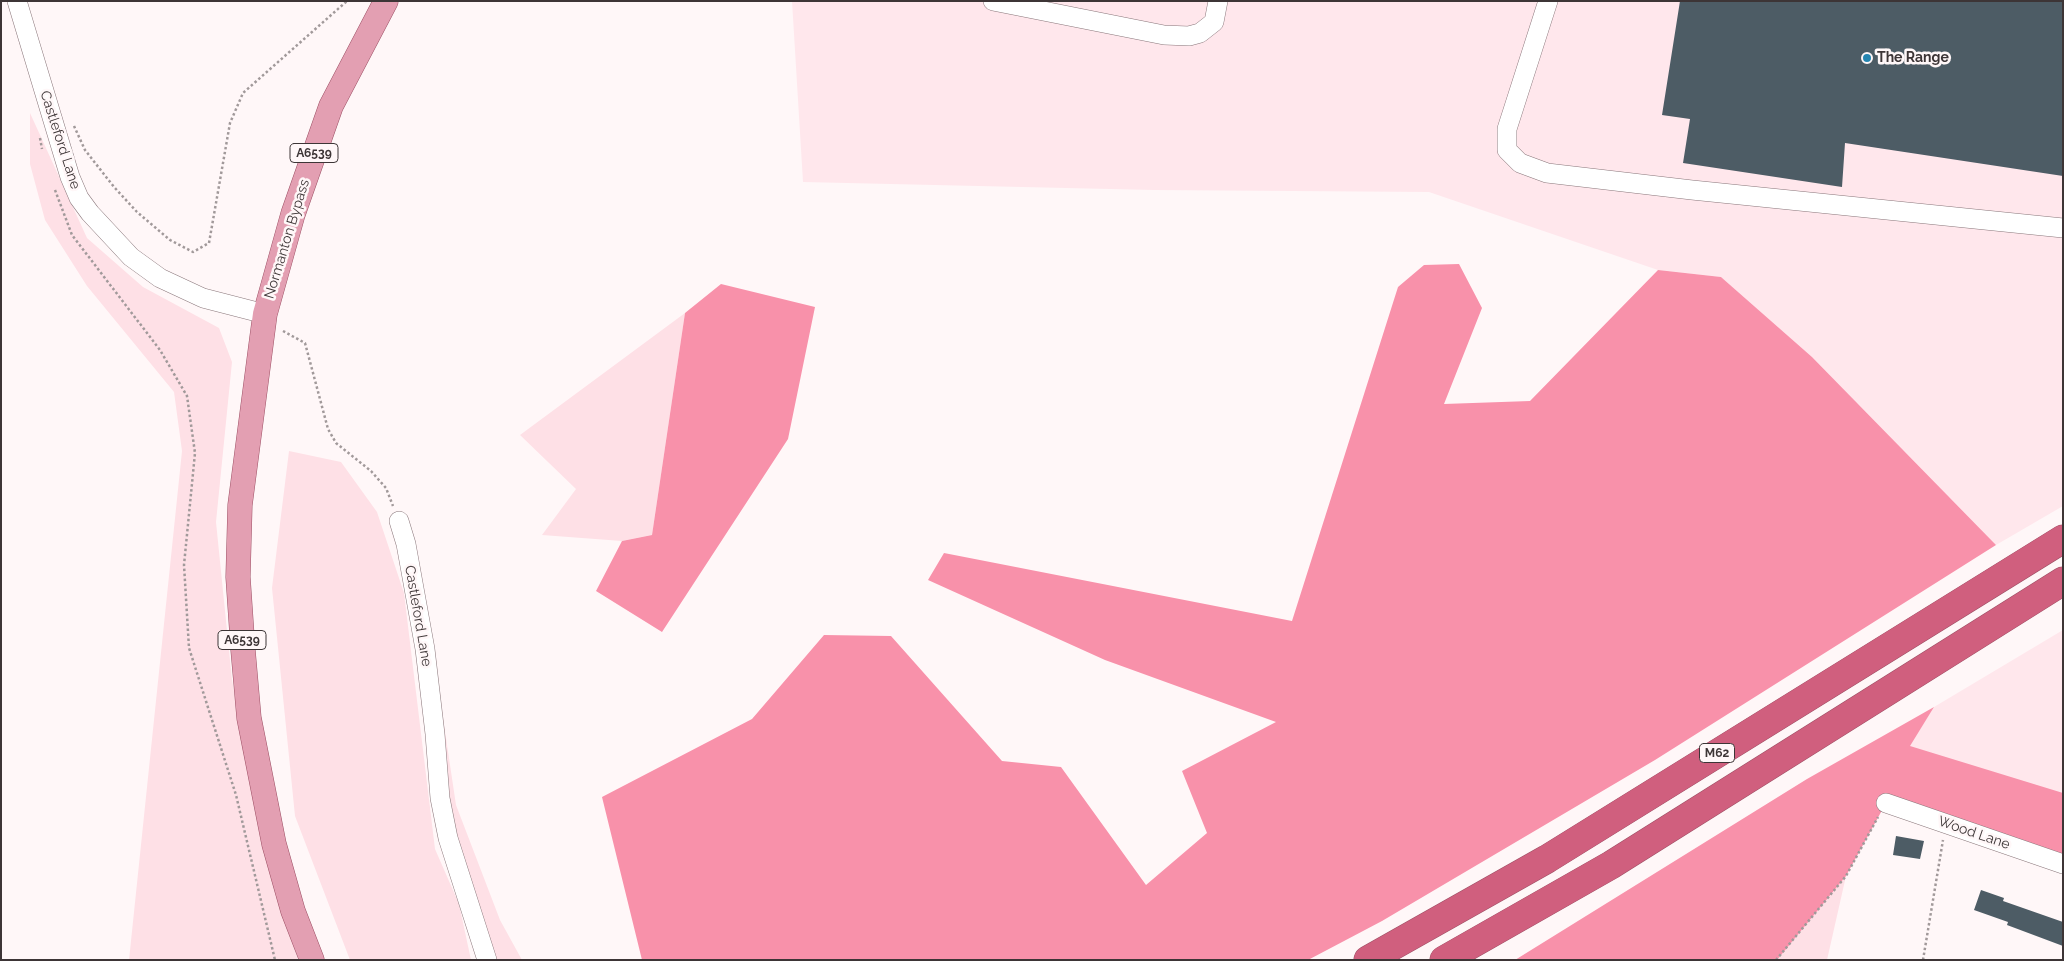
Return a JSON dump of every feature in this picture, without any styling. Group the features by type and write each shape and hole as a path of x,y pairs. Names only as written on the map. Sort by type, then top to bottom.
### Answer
{"highway":[{"name":"M62","path":"1368,960 1547,859 2063,540"},
{"name":"M62","path":"1444,960 1611,865 2063,581"}],"main road":[{"name":"Normanton Bypass","path":"264,318 293,214 331,106 386,1"},
{"name":"A6539","path":"264,318 240,505 238,577 242,650 249,718 274,844 293,911 312,960"}],"street":[{"name":"Castleford Lane","path":"17,1 70,177 79,198 105,231 131,258 160,278 203,298 264,318"},
{"path":"993,1 1164,36 1188,36 1200,33 1214,22 1218,1"},
{"path":"1548,1 1507,129 1507,150 1520,163 1547,173 1673,188 2063,228"},
{"name":"Castleford Lane","path":"399,521 406,544 425,649 440,798 448,838 487,960"},
{"name":"Wood Lane","path":"1886,802 2063,864"}],"path":[{"path":"44,156 39,139 48,121 71,121 85,150 114,187 137,212 170,240 193,252 209,243 230,123 243,93 347,1"},
{"path":"55,190 72,235 160,350 187,396 196,453 184,565 189,648 236,795 276,960"},
{"path":"264,318 305,343 328,429 336,443 371,471 386,488 399,521"},
{"path":"1776,960 1846,876 1886,802"},
{"path":"1923,960 1945,823"}],"shaded area":[{"path":"792,1 2063,1 2063,506 1996,545 1812,357 1721,277 1658,270 1429,192 1154,190 803,182"},
{"path":"30,113 87,238 143,287 219,328 232,362 216,522 232,680 262,837 298,960 129,960 182,451 174,392 87,286 45,220 30,164"},
{"path":"1459,264 1482,308 1444,404 1530,401 1658,270 1721,277 1812,357 1996,545 1655,760 1382,921 1308,960 642,960 602,797 752,719 824,635 891,636 1002,761 1061,767 1146,885 1207,833 1182,771 1276,722 1105,660 928,580 944,553 1292,621 1398,287 1424,265"},
{"path":"721,284 815,307 788,439 662,632 596,591 622,541 652,535 685,313"},
{"path":"685,313 652,535 622,541 542,535 576,489 520,435"},
{"path":"289,451 341,462 377,512 404,593 435,849 459,904 471,960 350,960 295,816 272,588"},
{"path":"2063,630 2063,807 1909,746 1934,707"},
{"path":"437,678 456,805 500,920 522,960 497,960 454,836 446,779"},
{"path":"1934,707 1910,746 2063,793 2063,867 1886,803 1846,876 1777,960 1515,960 1807,779"},
{"path":"1846,876 1827,960 1777,960"}],"building":[{"name":"The Range","path":"1680,1 2063,1 2063,176 1845,143 1842,187 1683,163 1690,119 1662,115"},
{"path":"1896,836 1924,841 1920,859 1893,855"},
{"path":"1981,890 2004,898 2003,901 2063,922 2063,946 2007,925 2008,922 1974,910"}],"place":[{"name":"The Range","path":"1867,58"}]}
